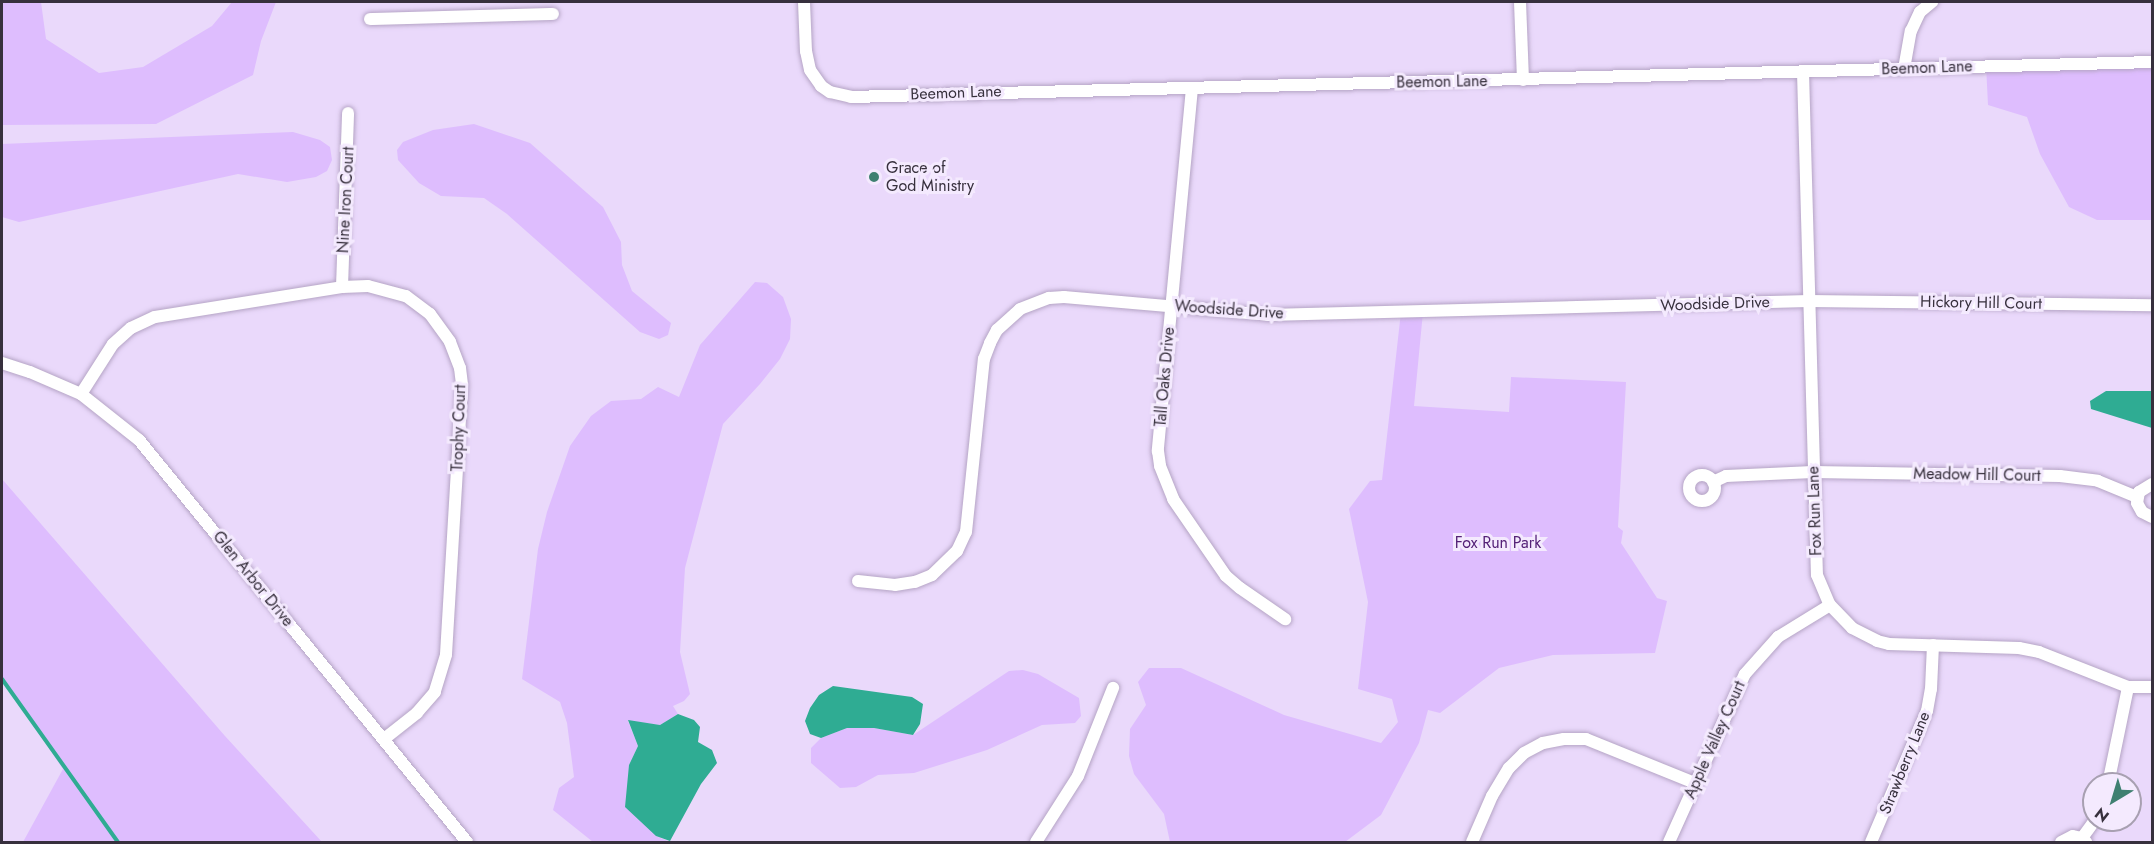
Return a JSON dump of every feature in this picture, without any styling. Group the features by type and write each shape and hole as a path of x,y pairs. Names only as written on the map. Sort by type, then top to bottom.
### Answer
{"street":[{"path":"471,15 472,2"},
{"name":"Beemon Lane","path":"804,2 806,51 810,70 822,86 840,95 1522,80 2152,62"},
{"path":"1520,2 1522,80"},
{"path":"1904,69 1911,31 1920,12 1932,2"},
{"path":"370,19 553,14"},
{"name":"Fox Run Lane","path":"1803,72 1817,575 1830,605 1852,628 1878,641 2019,648 2040,652 2128,687 2152,687"},
{"name":"Tall Oaks Drive","path":"1192,88 1158,451 1164,481 1173,498 1226,576 1285,618"},
{"name":"Nine Iron Court","path":"342,287 348,113"},
{"name":"Trophy Court","path":"81,394 113,344 143,322 169,314 342,287 386,289 406,296 422,307 437,322 450,342 460,368 462,385 445,665 435,692 426,703 384,740"},
{"name":"Woodside Drive","path":"858,581 895,585 915,582 932,575 957,551 966,532 984,359 990,343 1008,319 1033,302 1064,297 1268,315 1809,301"},
{"name":"Hickory Hill Court","path":"1809,301 2152,305"},
{"name":"Glen Arbor Drive","path":"2,363 38,375 81,394 121,424 155,458 467,843"},
{"name":"Meadow Hill Court","path":"1713,482 1726,476 1813,472 2080,477 2137,497"},
{"path":"2152,484 2143,487 2137,497 2142,512 2152,517"},
{"name":"Apple Valley Court","path":"1669,843 1745,674 1778,637 1830,605"},
{"name":"Strawberry Lane","path":"1871,843 1927,711 1931,689 1933,645"},
{"path":"2110,772 2128,687"},
{"path":"1036,843 1078,777 1113,688"},
{"path":"1472,843 1492,796 1509,768 1524,753 1543,743 1564,739 1586,739 1695,783"},
{"path":"2061,843 2073,836 2084,840"}],"green space":[{"path":"2,2 41,2 46,39 99,73 143,67 212,26 232,2 276,2 261,41 253,75 156,124 2,125"},
{"path":"2152,62 2152,220 2097,220 2069,207 2040,154 2027,117 1988,105 1986,65"},
{"path":"474,124 530,143 603,207 621,242 622,265 632,291 671,323 668,335 659,339 640,332 507,214 484,198 441,196 419,183 398,160 397,150 403,142 433,130"},
{"path":"293,132 320,140 330,147 332,160 327,171 316,177 287,182 238,174 19,222 2,217 2,144"},
{"path":"755,282 767,283 783,297 791,319 790,339 780,359 723,424 685,568 680,652 690,694 684,701 673,706 678,714 660,725 628,721 638,746 629,765 656,836 670,842 593,842 553,810 559,788 574,777 567,723 560,702 522,679 538,549 547,512 570,446 591,416 611,401 641,399 658,387 679,397 700,345"},
{"name":"Fox Run Park","path":"1401,312 1423,312 1414,406 1509,412 1511,377 1626,382 1618,527 1623,531 1621,543 1657,598 1667,601 1655,653 1553,655 1499,668 1440,713 1428,710 1419,743 1381,815 1345,842 1170,842 1164,814 1134,774 1129,756 1130,729 1146,705 1138,682 1149,668 1181,668 1284,715 1381,743 1398,722 1392,699 1358,689 1368,602 1349,509 1370,481 1382,480"},
{"path":"2,479 225,736 322,842 23,842 63,769 2,679"},
{"path":"1023,670 1038,674 1079,698 1081,716 1075,723 1042,725 987,750 914,773 878,775 856,787 840,788 811,763 811,748 821,738 847,728 874,728 913,735 1009,671"}],"shaded area":[{"path":"2106,391 2152,391 2152,428 2091,409 2090,401"},
{"path":"833,686 912,697 923,704 920,724 913,735 874,728 847,728 821,738 810,734 805,721 810,708 819,695"},
{"path":"678,714 694,720 700,727 698,742 712,750 717,763 701,784 670,841 656,836 625,807 629,765 638,746 628,720 660,725"}],"waterway":[{"path":"2,679 118,842"}],"place":[{"name":"Grace of God Ministry","path":"874,177"}]}
